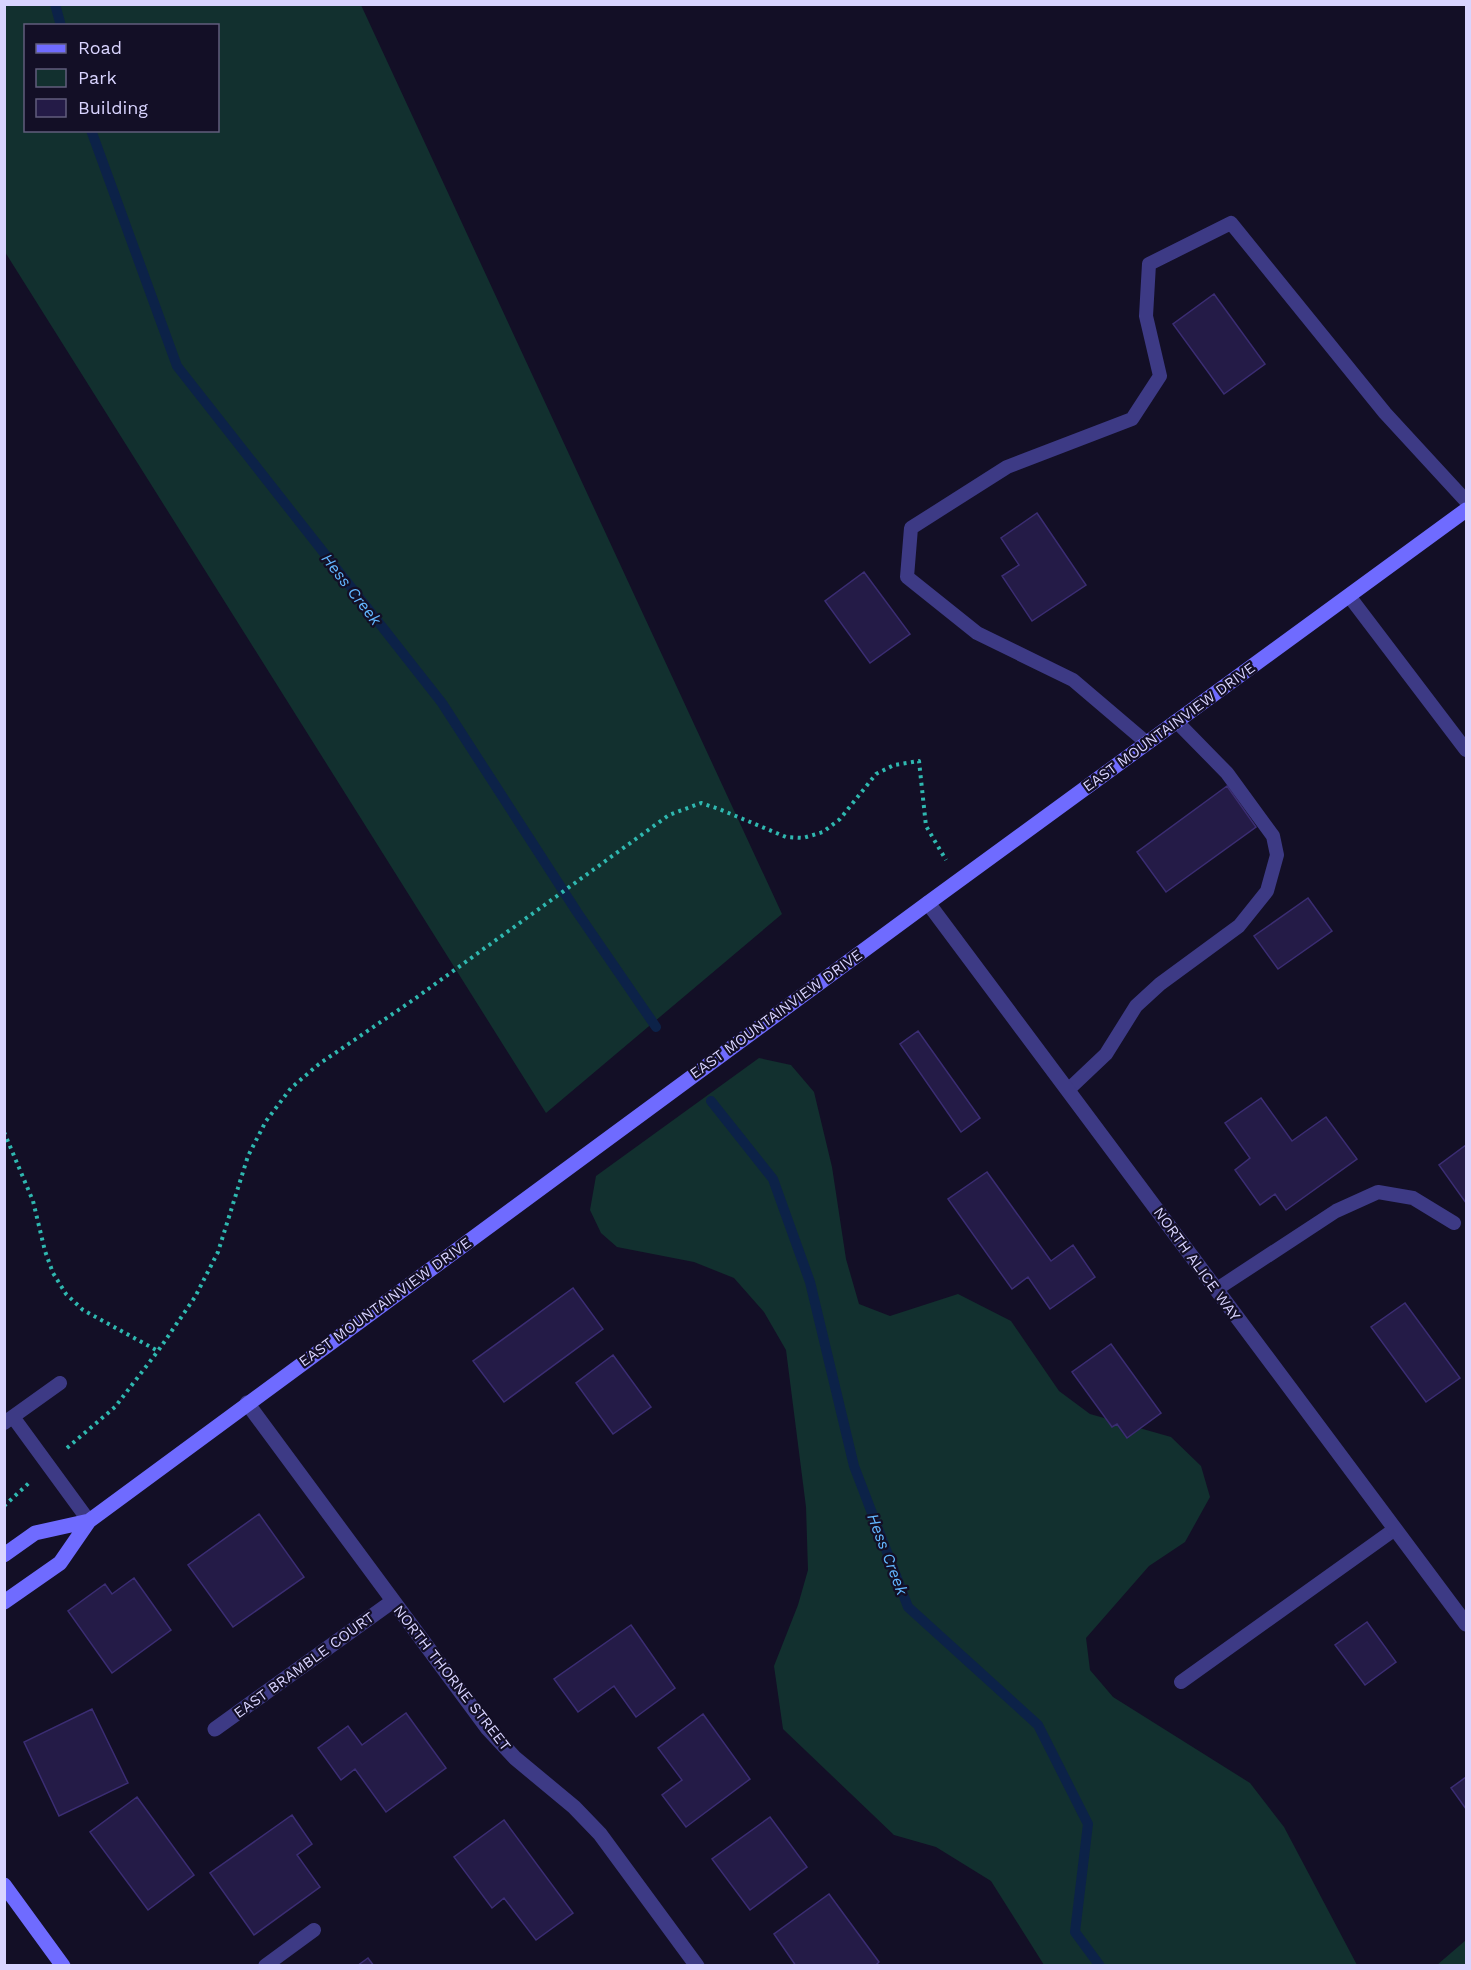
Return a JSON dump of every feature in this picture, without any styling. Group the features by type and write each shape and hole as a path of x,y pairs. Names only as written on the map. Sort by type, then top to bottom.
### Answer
{"main road":[{"name":"EAST MOUNTAINVIEW DRIVE","path":"4,1602 60,1563 89,1521 247,1403 1467,510"},
{"name":"EAST MOUNTAINVIEW DRIVE","path":"4,1555 35,1533 89,1521"},
{"path":"4,1885 63,1965"}],"street":[{"name":"NORTH ALICE WAY","path":"928,903 1217,1289 1277,1373 1467,1624"},
{"name":"NORTH THORNE STREET","path":"247,1403 488,1729 515,1758 574,1807 600,1834 697,1965"},
{"name":"EAST BRAMBLE COURT","path":"215,1729 393,1601"}],"lane":[{"path":"1147,743 1073,680 977,633 907,577 911,528 1007,467 1132,418 1160,376 1146,316 1149,264 1231,223 1385,413 1467,501"},
{"path":"1349,596 1467,750"},
{"path":"1068,1090 1106,1054 1136,1006 1160,984 1239,926 1268,891 1277,855 1273,836 1227,773 1176,721"},
{"path":"1217,1289 1336,1211 1378,1192 1413,1198 1454,1223"},
{"path":"60,1383 9,1420 48,1465 89,1521"},
{"path":"1181,1682 1395,1529"},
{"path":"265,1965 314,1930"}],"path":[{"path":"4,1506 115,1407 158,1351 195,1297 218,1252 248,1156 266,1121 291,1088 319,1064 413,1000 669,815 685,807 701,803 719,808 786,837 803,838 823,832 840,819 876,774 894,765 919,761 926,826 958,881"},
{"path":"4,1132 33,1201 45,1251 53,1273 66,1294 83,1310 158,1351"}],"green space":[{"path":"5,4 361,5 782,914 546,1113 5,252"},
{"path":"759,1058 791,1065 814,1092 832,1167 846,1259 859,1304 890,1316 958,1294 1011,1321 1059,1391 1090,1414 1171,1437 1201,1466 1210,1497 1185,1542 1149,1566 1086,1638 1090,1670 1113,1697 1250,1783 1284,1827 1357,1965 1044,1965 991,1881 936,1847 894,1835 783,1729 774,1666 798,1605 808,1570 806,1507 786,1350 764,1312 734,1278 694,1262 617,1247 601,1233 590,1210 596,1176"},
{"path":"1466,1940 1466,1965 1437,1965"}],"building":[{"path":"1214,294 1265,364 1224,394 1173,324"},
{"path":"1037,513 1086,585 1032,621 1002,576 1019,565 1001,538"},
{"path":"864,572 910,634 870,663 825,601"},
{"path":"1227,786 1256,827 1166,892 1137,852"},
{"path":"1308,898 1332,931 1278,969 1254,936"},
{"path":"918,1031 980,1118 961,1132 900,1044"},
{"path":"1261,1098 1292,1141 1326,1117 1357,1159 1286,1210 1275,1194 1260,1205 1235,1170 1250,1158 1225,1123"},
{"path":"1466,1145 1466,1203 1439,1165"},
{"path":"987,1172 1051,1261 1073,1245 1095,1277 1050,1309 1028,1277 1012,1289 948,1199"},
{"path":"573,1288 603,1329 504,1402 473,1361"},
{"path":"1405,1303 1460,1378 1426,1402 1371,1327"},
{"path":"1111,1344 1161,1413 1127,1438 1117,1424 1112,1427 1072,1372"},
{"path":"613,1355 651,1407 613,1434 576,1383"},
{"path":"259,1514 304,1577 233,1627 188,1565"},
{"path":"134,1578 171,1630 112,1673 68,1611 105,1584 112,1594"},
{"path":"1367,1622 1396,1662 1365,1685 1335,1645"},
{"path":"631,1625 675,1688 636,1717 614,1686 578,1712 554,1679"},
{"path":"92,1709 128,1783 59,1816 24,1742"},
{"path":"406,1713 446,1768 386,1812 355,1769 341,1780 318,1748 348,1726 362,1745"},
{"path":"703,1714 750,1779 686,1827 662,1795 682,1780 658,1748"},
{"path":"1466,1777 1466,1809 1451,1788"},
{"path":"137,1797 194,1875 148,1910 90,1832"},
{"path":"292,1815 312,1844 297,1855 320,1887 254,1935 210,1873"},
{"path":"770,1817 807,1867 750,1910 712,1859"},
{"path":"504,1820 573,1913 536,1940 504,1898 492,1908 454,1857"},
{"path":"829,1894 879,1962 875,1966 796,1966 774,1934"},
{"path":"368,1958 374,1966 357,1966"}],"waterway":[{"name":"Hess Creek","path":"55,4 60,24"},
{"name":"Hess Creek","path":"92,132 177,366 442,703 577,912 656,1027"},
{"name":"Hess Creek","path":"711,1101 773,1179 810,1282 854,1466 908,1607 1038,1725 1088,1824 1075,1932 1100,1966"}]}
